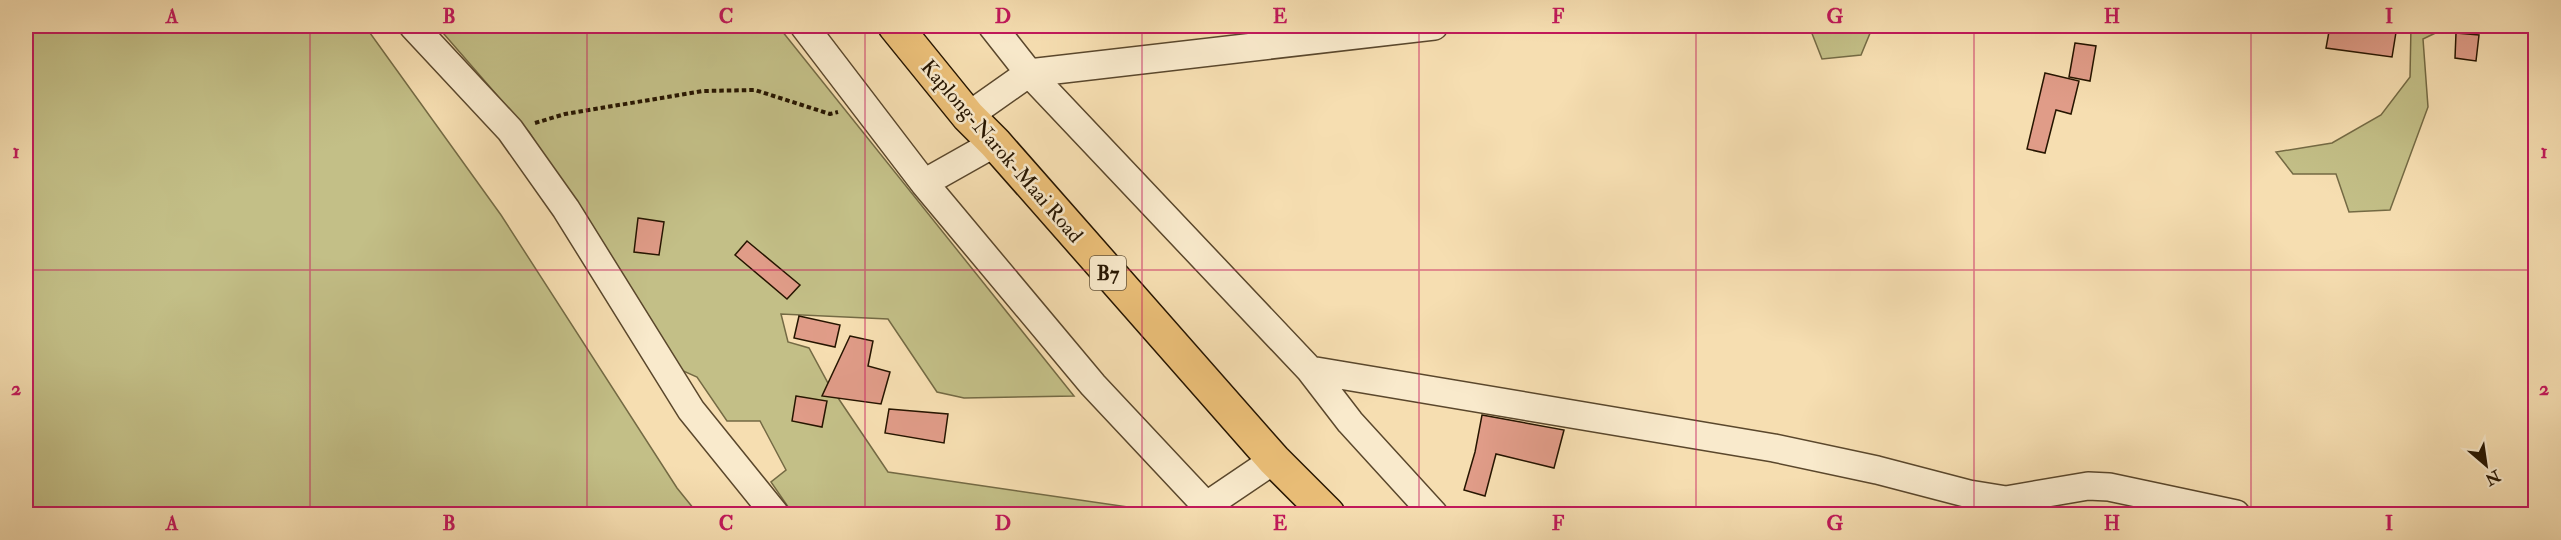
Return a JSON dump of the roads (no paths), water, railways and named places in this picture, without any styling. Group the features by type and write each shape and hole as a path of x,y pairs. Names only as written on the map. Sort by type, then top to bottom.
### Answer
{"highway":[{"name":"Kaplong-Narok-Maai Road","path":"895,26 968,116 995,143 1274,460 1328,514"}],"street":[{"path":"413,26 510,130 566,208 691,410 775,514"},
{"path":"804,26 924,183 1093,385 1210,510 1274,460"},
{"path":"992,26 1029,73 1310,370 1350,422 1434,514"},
{"path":"968,116 1029,73 1434,26"},
{"path":"924,183 995,143"},
{"path":"1310,370 1774,448 1877,470 1969,494 2006,500 2088,486 2109,487 2236,514"}]}
